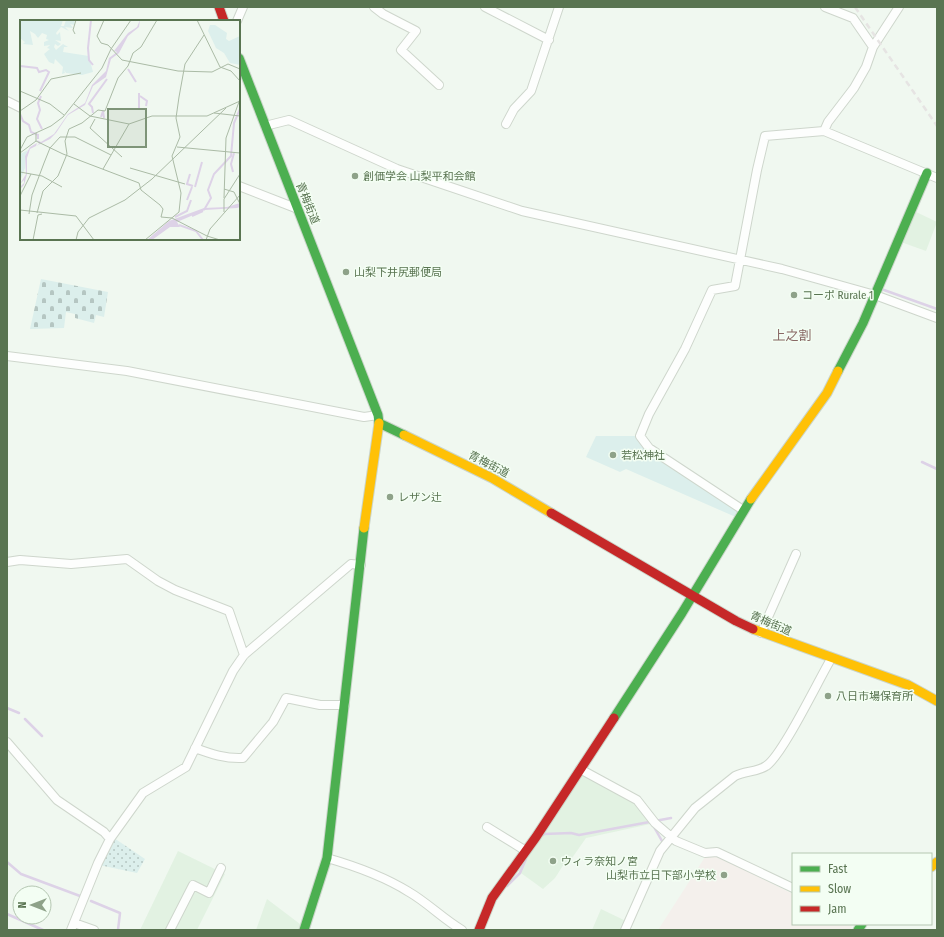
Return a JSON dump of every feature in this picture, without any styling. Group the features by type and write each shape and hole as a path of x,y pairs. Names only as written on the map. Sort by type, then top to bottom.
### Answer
{"street":[{"path":"219,7 224,20"},
{"path":"237,20 243,7"},
{"path":"374,7 416,31 401,50 439,85"},
{"path":"485,7 549,40"},
{"path":"506,124 514,109 531,91 559,7"},
{"path":"825,7 853,18 873,47"},
{"path":"824,131 828,122 854,88 866,67 873,47 899,7"},
{"name":"青梅街道","path":"240,61 379,419 492,478 736,621 831,659 908,685 937,701"},
{"path":"7,101 20,108"},
{"path":"265,126 289,120 397,169 522,211 741,259 875,295 937,318"},
{"path":"743,510 649,448 640,436 648,414 685,349 712,290 735,286 765,136 824,131 937,178"},
{"path":"479,930 484,922 487,908 492,898 526,851 693,595 743,510 827,393 875,295 927,173"},
{"path":"240,186 298,209"},
{"path":"7,356 127,371 379,419 369,486 327,858 304,930"},
{"path":"761,632 796,554"},
{"path":"7,562 20,560 71,564 127,559 158,581 175,590 229,611 244,655"},
{"path":"94,930 73,927 98,864 110,839 144,793 186,766 233,671 244,655 335,576 351,564 361,565"},
{"path":"625,930 660,851 668,840 695,808 734,776 741,773 762,769 768,765 781,748 831,659"},
{"path":"195,748 215,756 232,759 243,758 273,722 286,698 320,705 345,705"},
{"path":"7,742 57,800 104,832 110,839"},
{"path":"580,769 637,800 654,819 668,840 676,841 705,853 717,852 792,888"},
{"path":"487,827 526,851"},
{"path":"327,858 372,874 409,892 449,923 462,930"},
{"path":"170,930 192,886 209,893 221,868"}],"shaded area":[{"path":"912,210 937,222 926,251 898,241"},
{"path":"580,769 637,800 655,823 586,838 572,858 564,864 555,878 543,889 514,868"},
{"path":"178,851 225,874 197,930 140,930"},
{"name":"山梨市立日下部小学校","path":"715,855 792,894 792,925 851,925 851,930 658,930 705,857"},
{"path":"267,899 300,924 299,930 256,930"},
{"path":"601,909 628,922 625,930 592,930"}],"green space":[{"path":"41,279 108,292 104,317 96,315 94,323 75,318 75,314 66,312 64,328 30,329"},
{"path":"596,436 640,436 649,448 743,510 738,518 626,469 620,472 586,457"},
{"path":"114,838 145,859 137,873 99,865"}],"waterway":[{"path":"884,290 937,309"},
{"path":"922,462 937,469"},
{"path":"7,708 19,713"},
{"path":"25,719 42,736"},
{"path":"543,835 571,833 579,835 671,818"},
{"path":"654,827 662,841 665,841"},
{"path":"507,886 520,873 526,859"},
{"path":"7,862 21,874 80,896"},
{"path":"91,901 120,913 118,930"},
{"path":"7,914 43,930"}],"railway":[{"path":"855,7 937,126"}],"traffic: fast":[{"path":"240,61 378,415 379,423 404,435"},
{"path":"838,371 863,323 927,173"},
{"path":"614,718 682,613 751,499"},
{"path":"304,930 327,858 364,528"},
{"path":"858,930 861,925"}],"traffic: slow":[{"path":"751,499 827,393 838,371"},
{"path":"364,528 379,423"},
{"path":"404,435 492,478 551,513"},
{"path":"753,629 908,685 937,701"},
{"path":"932,866 937,862"}],"traffic: jam":[{"path":"219,7 224,20"},
{"path":"551,513 736,621 753,629"},
{"path":"479,930 492,898 536,837 614,718"}],"place":[{"name":"創価学会 山梨平和会館","path":"355,176"},
{"name":"山梨下井尻郵便局","path":"346,272"},
{"name":"コーポ Rurale 1","path":"794,295"},
{"name":"若松神社","path":"613,455"},
{"name":"レザン辻","path":"390,497"},
{"name":"八日市場保育所","path":"828,696"},
{"name":"ウィラ奈知ノ宮","path":"553,861"},
{"name":"山梨市立日下部小学校","path":"724,875"}],"district":[{"name":"上之割","path":"792,335"}]}
